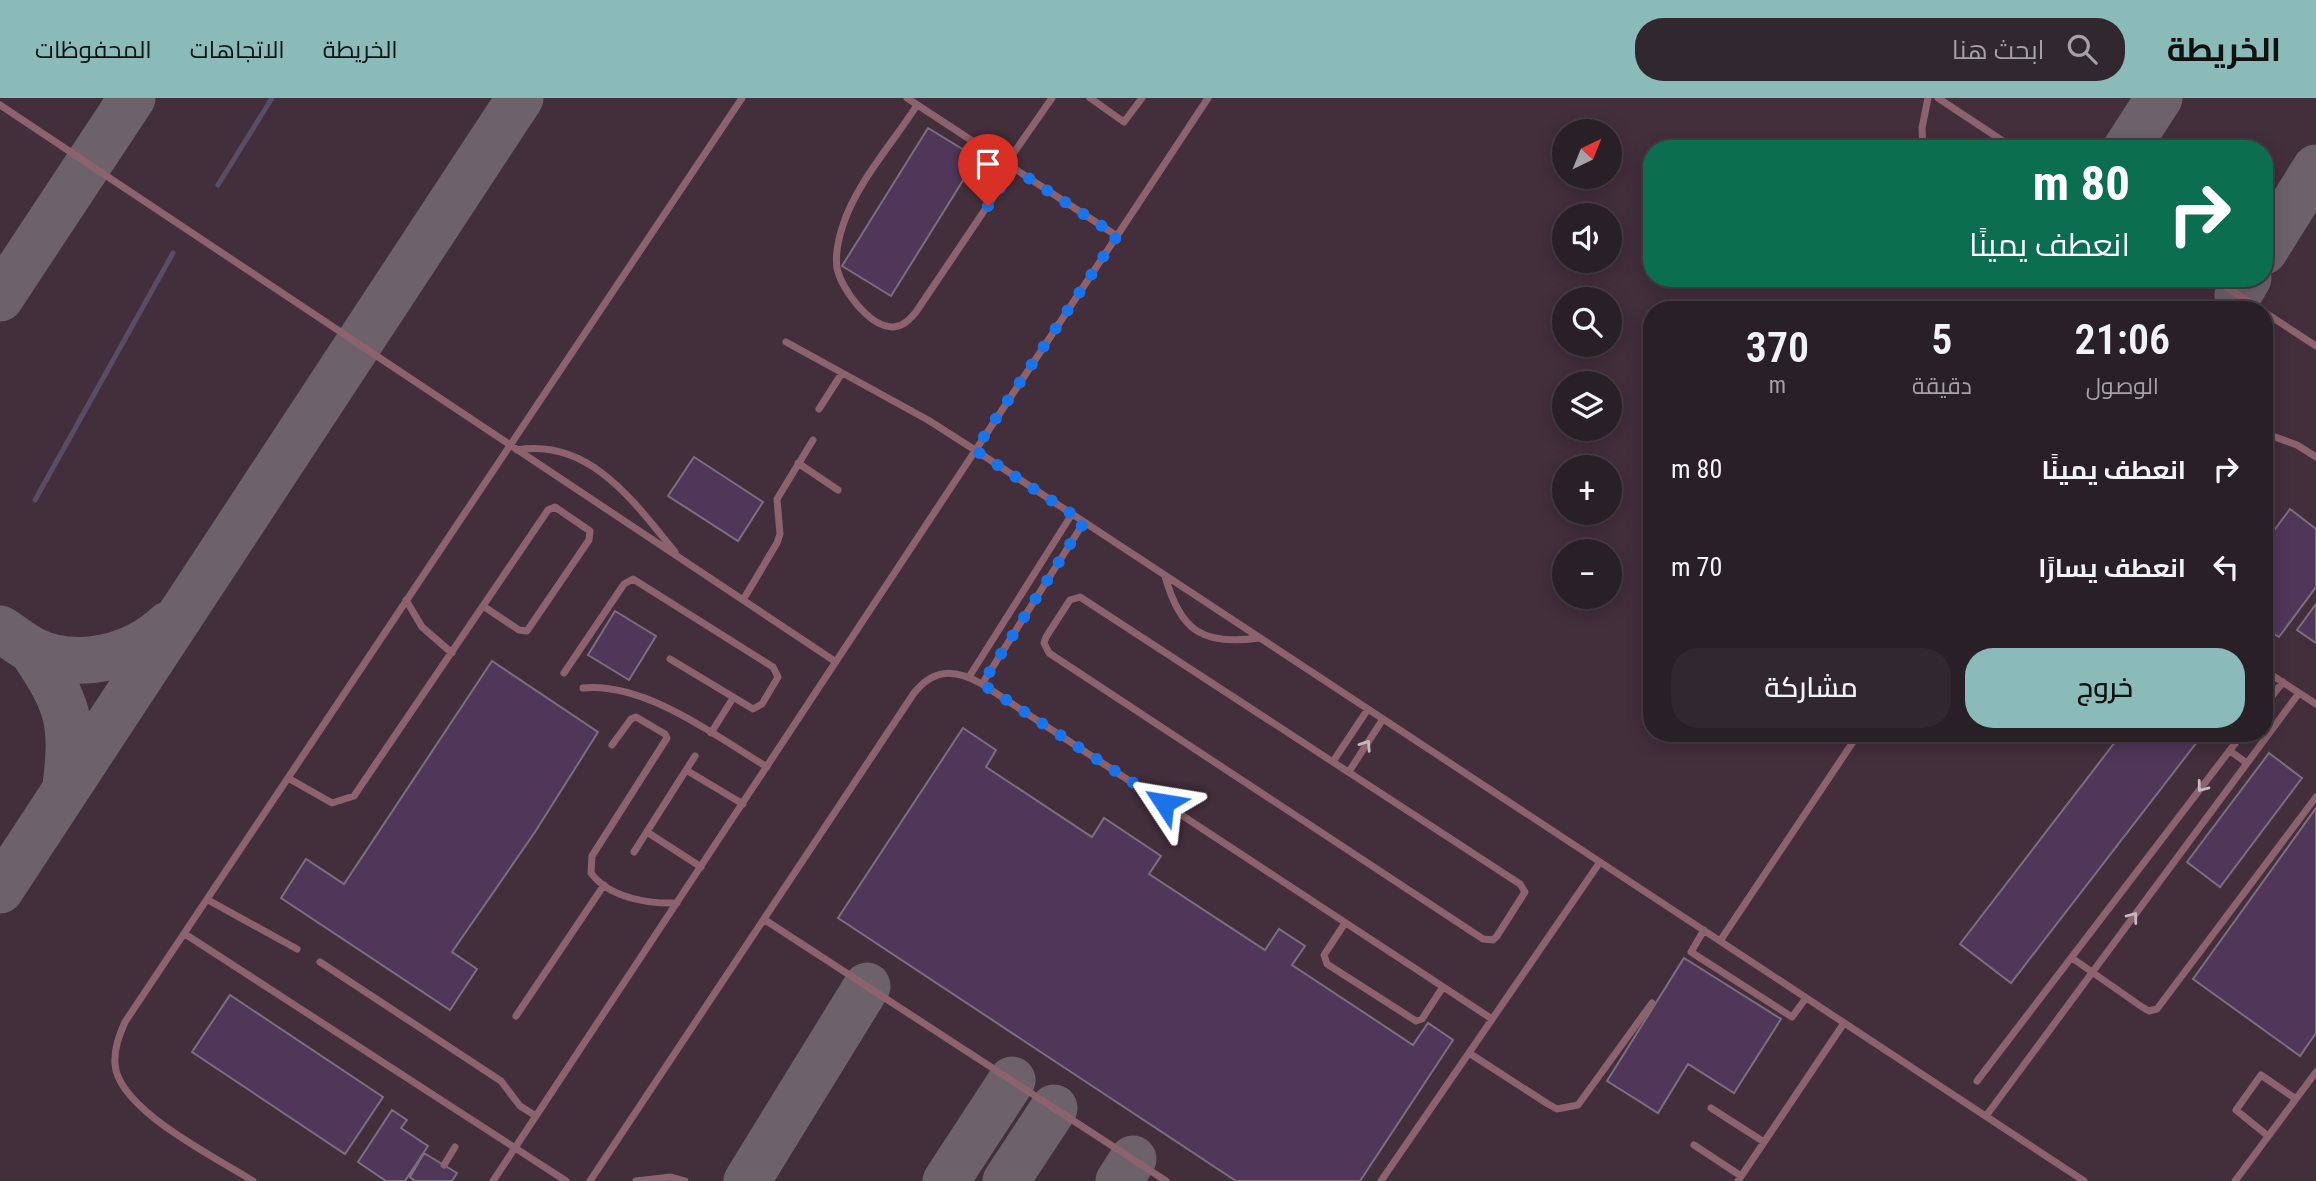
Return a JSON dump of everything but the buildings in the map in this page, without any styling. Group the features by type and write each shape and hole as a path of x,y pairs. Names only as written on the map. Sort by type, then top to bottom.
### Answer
{"lane":[{"path":"253,1181 138,1105 122,1088 115,1066 116,1043 125,1022 742,98"},
{"path":"907,98 1117,236"},
{"path":"917,105 854,199 843,224 838,247 837,267 843,283 855,301 882,325 895,327 907,323 916,312 1052,98"},
{"path":"1090,98 1124,122 1142,98"},
{"path":"494,1181 1208,98"},
{"path":"1923,140 1922,128 1928,98"},
{"path":"1938,98 2001,140"},
{"path":"0,105 836,662"},
{"path":"2227,287 2248,301"},
{"path":"2273,318 2316,346"},
{"path":"786,342 975,450 2084,1181"},
{"path":"819,410 842,373"},
{"path":"2273,436 2297,445 2316,457"},
{"path":"743,600 777,543 780,534 777,499 813,440"},
{"path":"517,450 536,447 564,451 594,465 635,503 680,558"},
{"path":"799,463 838,490"},
{"path":"288,778 332,803 354,796 483,606 551,508 559,509 590,531 589,540 527,631 519,630 483,606"},
{"path":"969,677 1072,514"},
{"path":"982,684 1084,522"},
{"path":"1165,575 1175,609 1196,631 1225,641 1259,638"},
{"path":"564,673 624,584 633,579 777,671 776,682 758,708 748,707 670,659"},
{"path":"1086,598 1334,760 1523,888 1523,897 1493,940 1483,939 1053,656 1045,648 1046,638 1070,600 1086,598"},
{"path":"406,600 422,627 452,653"},
{"path":"590,1181 924,681 937,673 954,671 982,684 1492,1019"},
{"path":"2273,676 2316,705"},
{"path":"2273,695 2283,682"},
{"path":"583,688 600,686 642,696 767,767"},
{"path":"2273,729 2299,693"},
{"path":"711,733 733,698"},
{"path":"1334,760 1368,709"},
{"path":"612,745 631,719 636,717 665,734 667,738 592,856 591,873 604,885 639,900 677,903"},
{"path":"1350,770 1383,719"},
{"path":"1720,941 1853,742"},
{"path":"1977,1081 2237,742"},
{"path":"1986,1116 2263,742"},
{"path":"2230,751 2248,763"},
{"path":"634,852 695,756"},
{"path":"686,770 743,804"},
{"path":"2072,958 2142,1007 2157,1009 2316,797"},
{"path":"647,832 701,867"},
{"path":"1381,1181 1600,862"},
{"path":"516,1016 604,885"},
{"path":"208,900 297,949"},
{"path":"765,920 1167,1181"},
{"path":"1345,923 1324,955 1327,964 1416,1021 1422,1019 1443,987"},
{"path":"1704,930 1691,950 1693,953 1793,1017 1806,998"},
{"path":"185,934 514,1150 566,1181"},
{"path":"320,962 501,1081 520,1106 536,1116"},
{"path":"1469,1053 1548,1104 1557,1109 1568,1110 1578,1105 1585,1097 1652,1003"},
{"path":"1695,1145 1739,1178 1844,1023"},
{"path":"2235,1181 2316,1072"},
{"path":"2268,1136 2236,1110 2261,1075 2296,1099"},
{"path":"1711,1108 1763,1142"},
{"path":"444,1165 455,1147"},
{"path":"636,1181 671,1177 685,1181"}],"shaded area":[{"path":"0,98 2316,98 2316,1181 0,1181"}],"waterway":[{"path":"218,185 272,98"},
{"path":"35,500 173,253"}],"taxiway":[{"path":"0,298 132,98"},
{"path":"0,890 520,98"},
{"path":"2132,140 2159,98"},
{"path":"2273,237 2316,168"},
{"path":"2238,295 2243,287"},
{"path":"0,629 32,650 49,657 86,660 104,658 139,646 168,625"},
{"path":"32,650 54,685 65,714 69,745 66,786"},
{"path":"747,1181 867,986"},
{"path":"946,1181 1012,1080"},
{"path":"1006,1181 1054,1108"},
{"path":"1119,1181 1133,1159"}],"route":[{"path":"988,206 1013,168 1117,236 975,450 1084,522 982,684 1164,803"}]}
